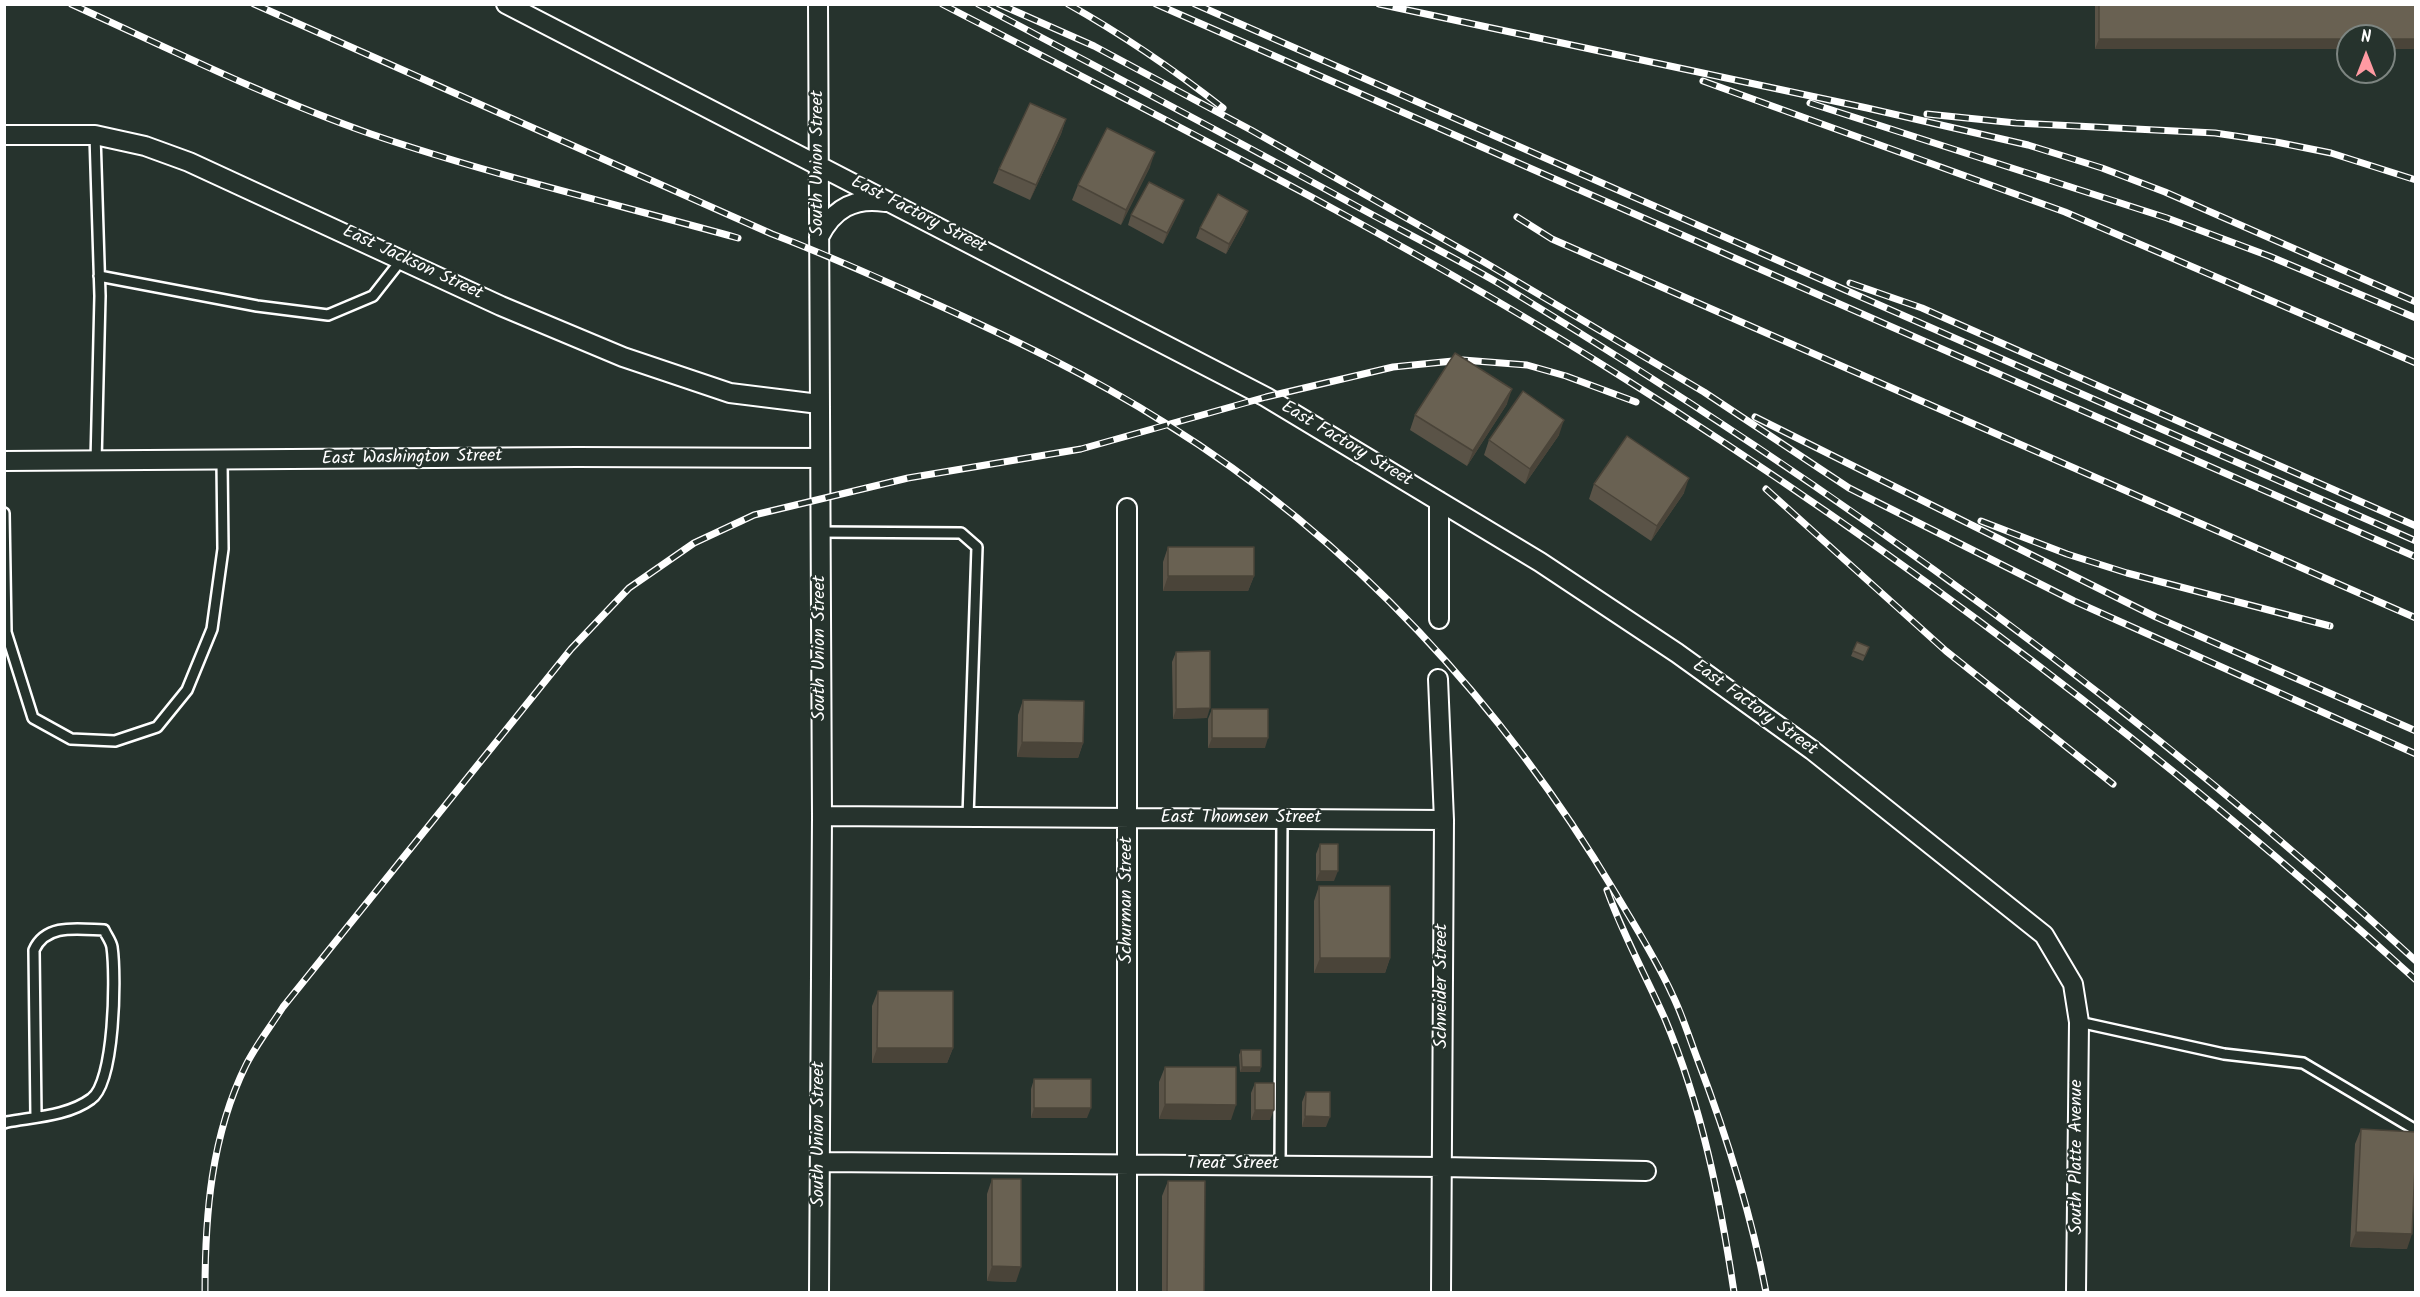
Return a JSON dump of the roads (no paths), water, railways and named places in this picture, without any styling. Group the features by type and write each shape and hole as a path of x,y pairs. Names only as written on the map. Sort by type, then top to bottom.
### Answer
{"street":[{"name":"East Factory Street","path":"506,4 1266,397 1540,562 1677,653 1812,750 2044,935 2073,984 2079,1022"},
{"name":"South Union Street","path":"818,4 822,816 819,1293"},
{"name":"East Jackson Street","path":"4,135 95,135 145,146 189,162 558,330 705,386 752,397 819,405"},
{"path":"819,237 830,219 846,206 869,200 894,203"},
{"name":"East Washington Street","path":"4,461 577,457 820,458"},
{"path":"1439,501 1439,619"},
{"name":"Schurman Street","path":"1127,508 1129,818 1127,1293"},
{"name":"Schneider Street","path":"1438,679 1444,820 1442,1293"},
{"name":"East Thomsen Street","path":"822,816 1444,820"},
{"name":"South Platte Avenue","path":"2076,1293 2079,1022"},
{"name":"Treat Street","path":"820,1162 1280,1165 1646,1171"}],"lane":[{"path":"95,135 99,276 96,462"},
{"path":"99,276 257,306 328,315 372,296 402,260"},
{"path":"4,513 6,632 33,718 71,739 116,741 157,727 188,690 212,629 223,549 222,461"},
{"path":"821,532 962,533 977,547 968,817"},
{"path":"1280,1165 1282,819"},
{"path":"4,1123 36,1117 64,1111 92,1099 101,1089 106,1073 112,1029 112,945 104,930 53,930 39,938 34,950 36,1117"},
{"path":"2079,1022 2224,1054 2303,1063 2415,1130"}],"railway":[{"path":"71,4 257,89 371,134 508,176 738,238"},
{"path":"254,4 772,234 870,274 1018,343 1078,373 1165,423 1233,469 1299,519 1360,573 1419,632 1473,693 1525,757 1616,894 1676,1002 1737,1174 1766,1292"},
{"path":"942,4 1286,183 1456,277 1540,326 1727,445 1830,514 1932,587 2131,737 2323,897 2416,980"},
{"path":"978,4 1481,273 1621,359 1741,437 1859,517 2089,685 2201,774 2310,866 2416,961"},
{"path":"999,4 1094,46 1251,130 1484,262 1704,392 1849,488 2074,601 2416,754"},
{"path":"1068,4 1147,53 1223,108"},
{"path":"1156,4 2416,557"},
{"path":"1195,4 2416,541"},
{"path":"1379,4 1867,108 2028,145 2102,168 2165,192 2416,302"},
{"path":"1703,81 2065,212 2416,363"},
{"path":"1810,103 2167,218 2269,256 2416,318"},
{"path":"1927,114 2016,123 2215,133 2331,153 2416,180"},
{"path":"1517,217 1552,239 2416,618"},
{"path":"1850,283 1922,308 2416,526"},
{"path":"205,1292 206,1234 212,1176 218,1148 234,1092 259,1043 283,1007 571,649 629,588 694,543 754,515 908,478 1081,449 1266,397 1393,367 1463,360 1527,365 1566,376 1636,402"},
{"path":"1755,417 2156,617 2416,731"},
{"path":"1766,489 1946,651 2113,784"},
{"path":"1981,521 2067,554 2127,573 2330,626"},
{"path":"1607,890 1627,939 1665,1019 1689,1086 1716,1188 1734,1292"}]}
